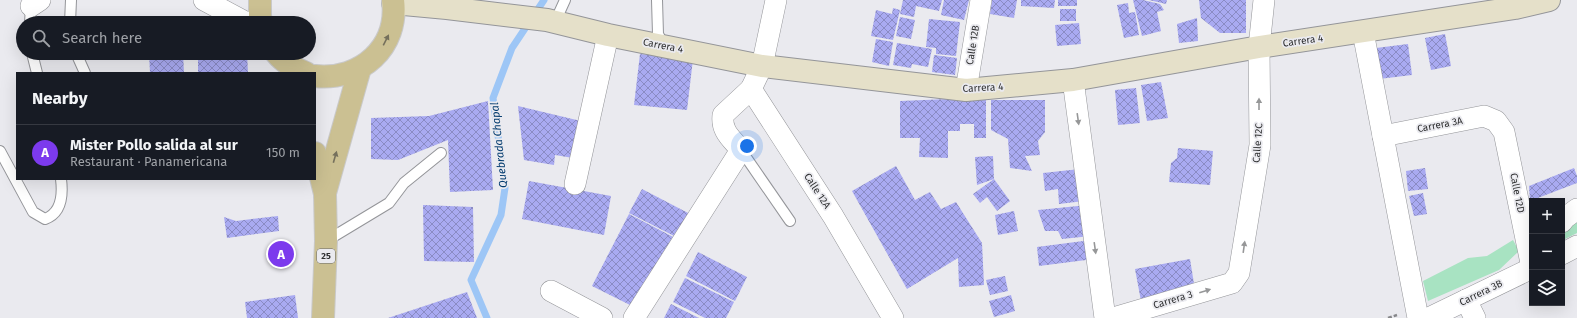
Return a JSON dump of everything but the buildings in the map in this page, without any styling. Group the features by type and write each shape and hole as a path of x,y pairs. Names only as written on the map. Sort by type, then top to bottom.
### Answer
{"main road":[{"path":"260,0 260,16"},
{"path":"316,75 327,77 344,74 360,68 373,58 384,45 391,30 394,13 393,2"},
{"path":"283,60 301,72"},
{"path":"325,194 360,68"},
{"name":"25","path":"316,156 325,194 326,241 323,318"}],"street":[{"path":"204,0 234,16"},
{"path":"634,318 740,150 724,129 722,122 723,115 751,89 762,66 776,0"},
{"name":"Calle 12B","path":"966,90 981,0"},
{"name":"Calle 12C","path":"1232,283 1239,273 1243,256 1260,145 1259,47 1264,0"},
{"name":"Carrera 4","path":"393,2 551,21 608,35 762,66 966,90 1073,80 1259,47 1363,32 1515,4 1549,0"},
{"path":"1363,32 1418,318"},
{"path":"575,184 608,35"},
{"path":"1073,80 1104,318"},
{"name":"Calle 12A","path":"751,89 833,216 893,318"},
{"name":"Carrera 3A","path":"1383,136 1484,116 1496,121"},
{"name":"Calle 12D","path":"1496,121 1504,132 1529,253"},
{"path":"1565,217 1577,209"},
{"path":"1565,252 1577,246"},
{"name":"Carrera 3B","path":"1429,318 1470,309 1529,270"},
{"name":"Carrera 3","path":"1114,318 1232,283"},
{"path":"551,291 600,318"}],"lane":[{"path":"70,16 71,0"},
{"path":"551,21 565,0"},
{"path":"657,0 658,34 664,46"},
{"path":"34,60 37,72"},
{"path":"79,60 85,72"},
{"path":"740,150 790,222"},
{"path":"0,151 16,180"},
{"path":"326,241 389,203 404,183 441,153"},
{"path":"16,180 34,212 45,219 51,217 60,207 62,190 60,180"}],"green space":[{"path":"1577,217 1577,233 1565,239 1565,231 1567,222"},
{"path":"1513,240 1519,251 1499,270 1428,301 1423,281 1468,258 1487,256"}],"waterway":[{"name":"Quebrada Chapal","path":"487,318 471,280 501,215 505,188 493,98 512,48 544,0"}],"place":[{"name":"Mister Pollo salida al sur","path":"281,254"}]}
